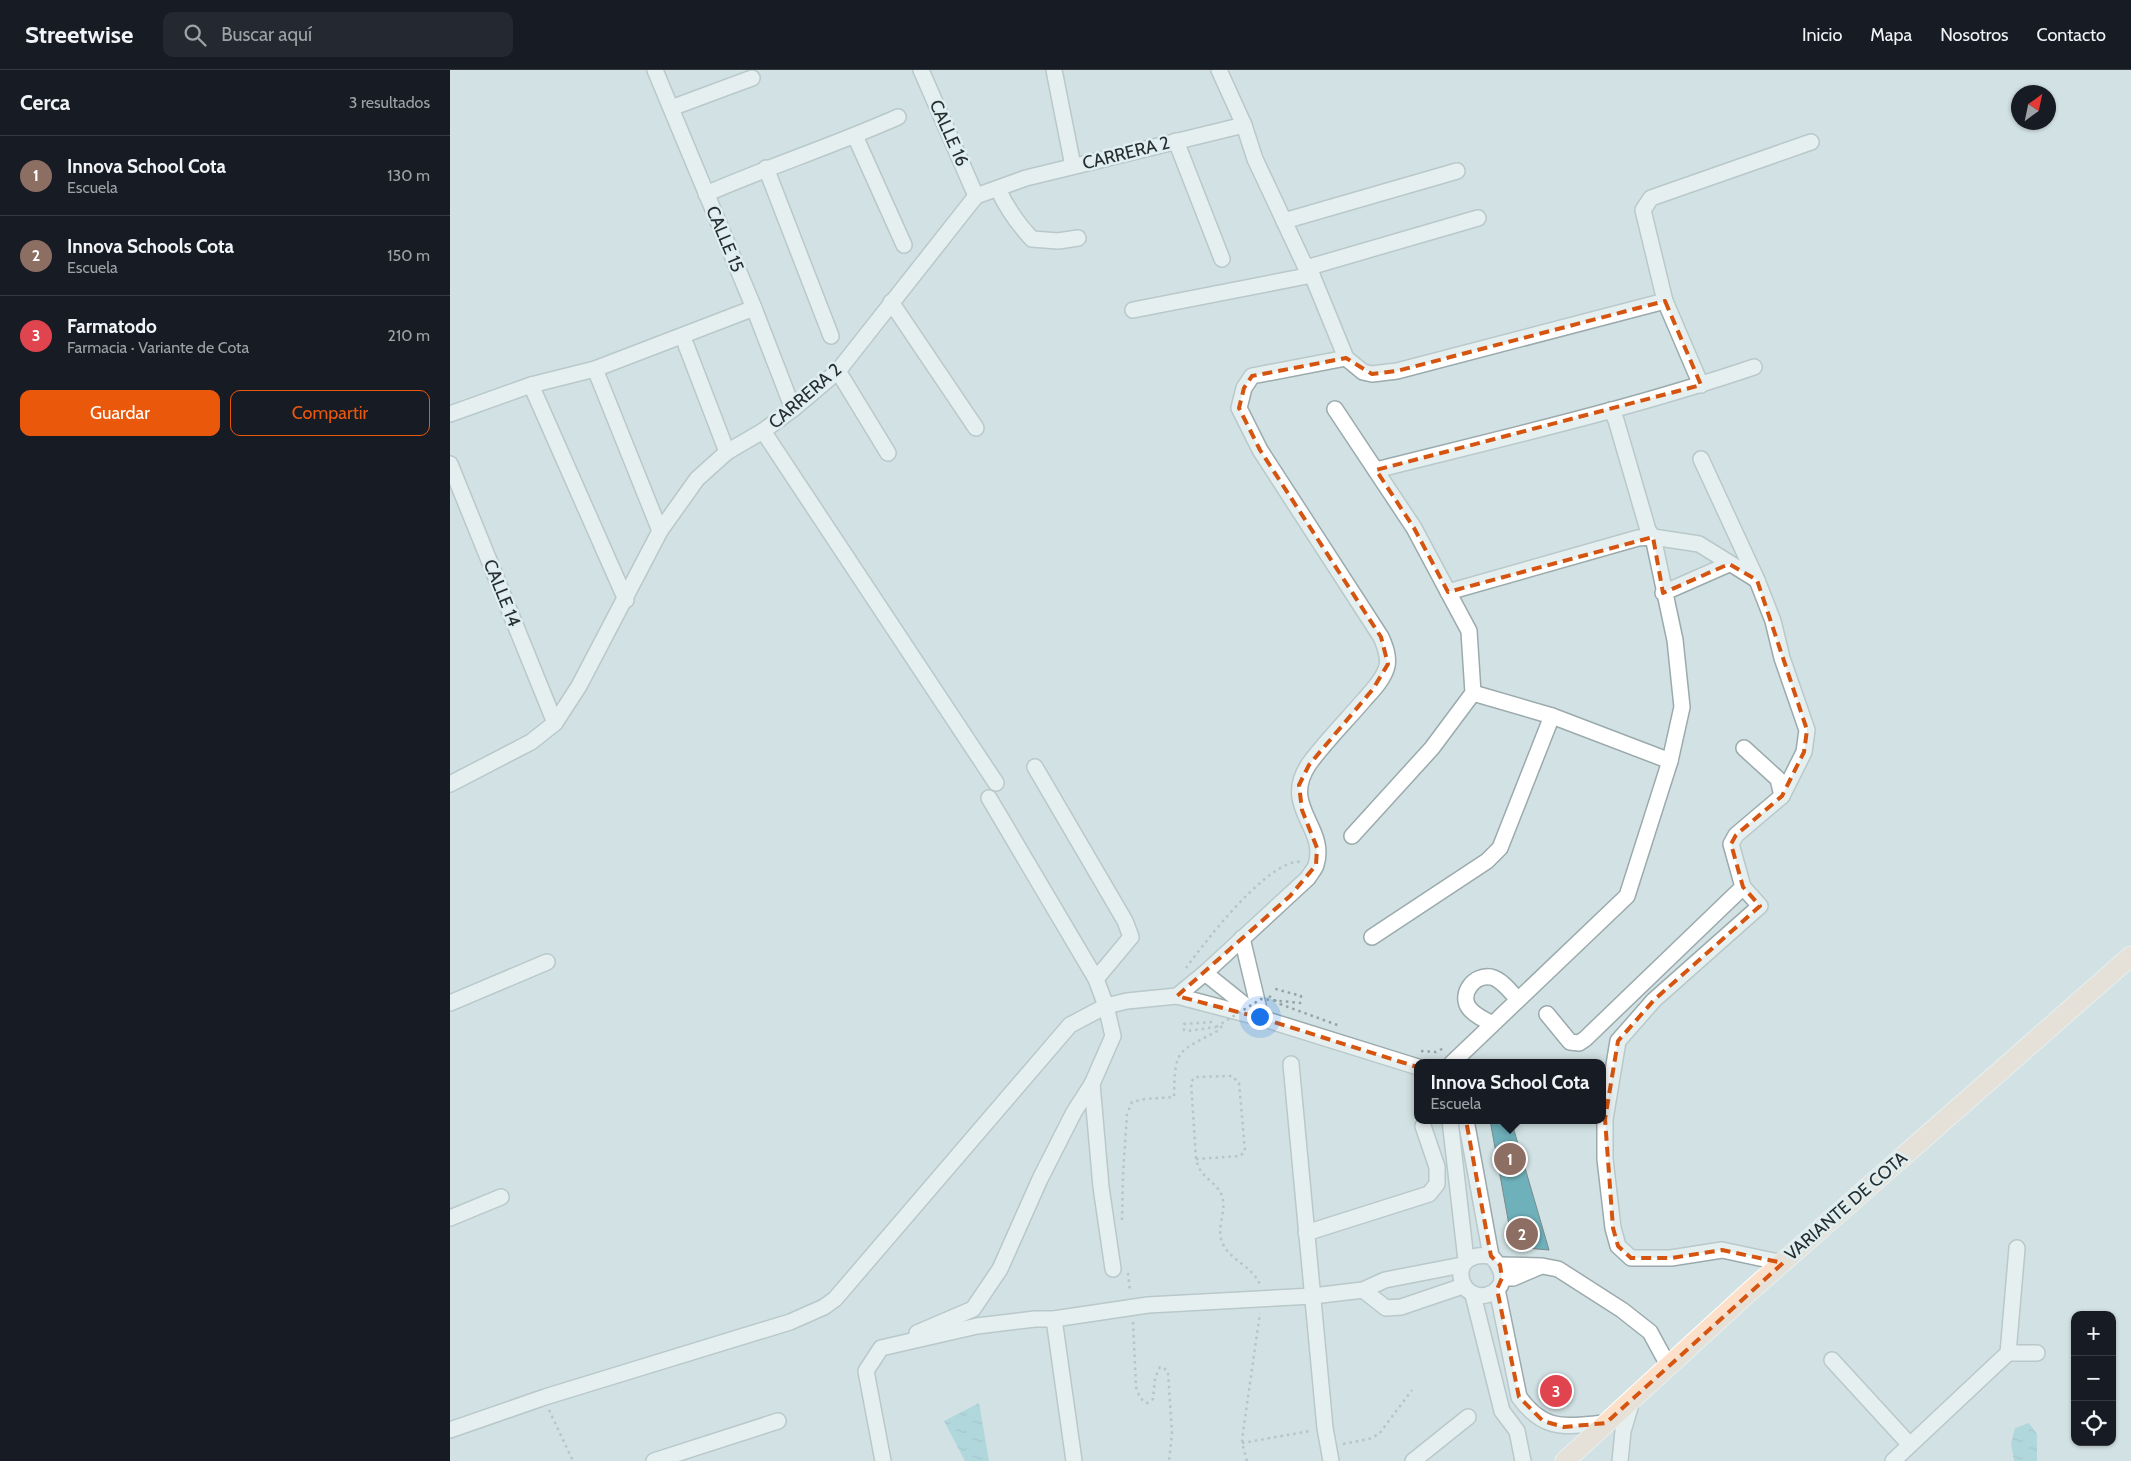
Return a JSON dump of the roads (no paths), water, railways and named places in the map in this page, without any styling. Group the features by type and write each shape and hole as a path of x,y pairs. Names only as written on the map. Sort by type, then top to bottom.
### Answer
{"main road":[{"name":"VARIANTE DE COTA","path":"1565,1461 1783,1263 2130,961"}],"street":[{"name":"CALLE 15","path":"655,70 754,308 793,409"},
{"name":"CALLE 16","path":"921,70 976,196"},
{"path":"1054,70 1073,166"},
{"path":"1219,70 1244,125 1255,159 1309,272 1346,358 1363,372 1380,375 1665,301"},
{"path":"670,108 752,78"},
{"path":"706,194 766,168 855,136 898,117"},
{"name":"CARRERA 2","path":"450,784 531,742 555,723 579,686 626,600 660,531 697,479 727,452 763,431 793,409 838,371 976,196 1026,178 1244,125"},
{"path":"855,136 904,245"},
{"path":"1176,141 1222,259"},
{"path":"1701,385 1665,301 1643,210 1647,202 1661,194 1811,142"},
{"path":"766,168 831,336"},
{"path":"1284,222 1457,171"},
{"path":"998,189 1005,205 1016,222 1032,239 1058,241 1078,238"},
{"path":"1133,310 1309,272 1478,218"},
{"path":"891,302 976,428"},
{"path":"450,414 531,385 594,369 754,308"},
{"path":"686,345 727,452"},
{"path":"1177,996 1290,896 1308,878 1316,866 1317,848 1310,822 1302,810 1299,785 1309,765 1374,689 1388,664 1386,650 1381,637 1260,450 1239,408 1244,388 1252,376 1346,358"},
{"path":"1376,470 1611,410 1701,385 1754,367"},
{"path":"594,369 660,531"},
{"path":"838,371 888,453"},
{"path":"531,385 626,600"},
{"path":"1335,409 1414,528 1469,631 1473,693 1432,748 1352,836"},
{"path":"1456,1059 1627,896 1670,761 1682,707 1675,640 1663,593 1653,537 1648,530 1616,420 1611,410"},
{"path":"763,431 996,782"},
{"path":"1606,1113 1618,1041 1654,1000 1760,906 1743,887 1731,844 1736,834 1782,796 1804,752 1807,730 1782,658 1773,621 1757,580 1701,458"},
{"name":"CALLE 14","path":"450,464 555,723"},
{"path":"1448,592 1638,538 1653,537 1699,544 1757,580"},
{"path":"1663,593 1729,564"},
{"path":"1473,693 1552,716 1670,761"},
{"path":"1372,937 1487,861 1500,848 1552,716"},
{"path":"1744,748 1778,778 1782,796"},
{"path":"1035,767 1130,930 1131,936 1128,941 1096,979"},
{"path":"883,1461 866,1371 881,1348 974,1309 1000,1269 1040,1179 1074,1112 1092,1084 1113,1036 1106,1006 1096,979 989,798"},
{"path":"1548,1014 1570,1042 1579,1043 1743,887"},
{"path":"1242,938 1261,1018"},
{"path":"450,1003 548,962"},
{"path":"1205,973 1261,1018"},
{"path":"1492,1024 1476,1015 1468,1006 1466,995 1470,984 1480,978 1492,977 1502,983 1518,1000"},
{"path":"450,1430 545,1397 790,1322 824,1307 835,1299 1070,1026 1106,1006 1127,1001 1177,996 1261,1018 1414,1066"},
{"path":"1291,1064 1325,1428 1330,1454"},
{"path":"1092,1084 1101,1187 1120,1269"},
{"path":"1450,1124 1464,1263 1460,1276 1468,1290 1502,1411 1516,1431 1523,1461"},
{"path":"1467,1124 1498,1272 1519,1397 1530,1411 1543,1421 1564,1427 1606,1424"},
{"path":"1605,1124 1605,1159 1613,1228 1618,1246 1631,1258 1671,1258 1722,1250 1783,1263"},
{"path":"1306,1232 1429,1194 1437,1184 1437,1167 1423,1126"},
{"path":"450,1218 501,1197"},
{"path":"1893,1461 2008,1353 2017,1248"},
{"path":"881,1348 977,1326 1035,1319 1054,1319 1132,1308 1243,1298 1313,1296 1363,1290 1385,1280 1464,1263 1478,1254 1498,1272 1513,1278 1542,1266 1558,1269 1636,1320 1650,1332 1669,1367"},
{"path":"1363,1290 1386,1308 1401,1307 1468,1290 1486,1296 1498,1272"},
{"path":"1054,1319 1074,1461"},
{"path":"2008,1353 2037,1353"},
{"path":"1832,1360 1910,1445"},
{"path":"1620,1461 1623,1431 1632,1401"},
{"path":"1413,1461 1468,1417"},
{"path":"654,1461 778,1421"}],"water":[{"path":"979,1403 989,1461 965,1461 944,1421"},
{"path":"2029,1423 2037,1434 2037,1461 2014,1461 2011,1443 2015,1428"}],"place":[{"name":"Innova School Cota","path":"1510,1159"},
{"name":"Innova Schools Cota","path":"1522,1234"},
{"name":"Farmatodo","path":"1556,1391"}]}
